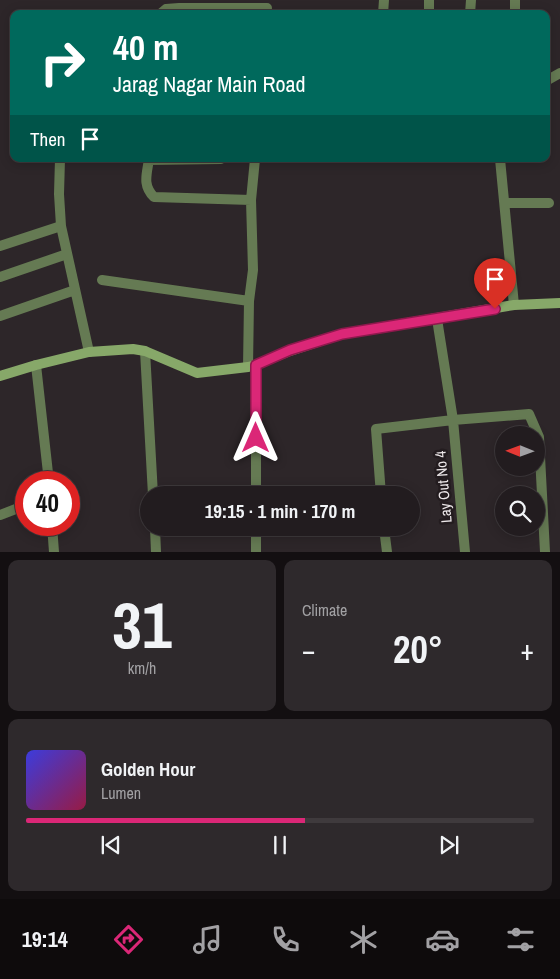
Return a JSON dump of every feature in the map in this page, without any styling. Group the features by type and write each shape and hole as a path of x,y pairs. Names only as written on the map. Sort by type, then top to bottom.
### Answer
{"main road":[{"path":"0,376 89,352 132,349 145,351 197,373 252,366 290,350 342,334 514,305 560,303"}],"street":[{"path":"165,10 179,8 267,7"},
{"path":"60,162 61,226 89,352"},
{"path":"149,162 146,184 148,191 154,197 251,200"},
{"path":"255,162 251,200 253,270 249,301 256,486"},
{"path":"500,162 514,305"},
{"path":"505,204 549,203"},
{"path":"0,246 61,226"},
{"path":"0,277 67,254"},
{"path":"102,280 249,301"},
{"path":"0,316 75,290"},
{"name":"Lay Out No 4","path":"437,319 453,420 465,552"},
{"path":"145,351 152,486"},
{"path":"36,365 48,471"},
{"path":"380,486 376,429 528,414 539,436 545,552"},
{"path":"0,515 15,509"},
{"path":"53,536 54,552"},
{"path":"155,536 156,552"},
{"path":"256,536 256,552"},
{"path":"385,536 387,552"}],"route":[{"path":"256,438 256,365 290,350 342,334 495,309"}]}
